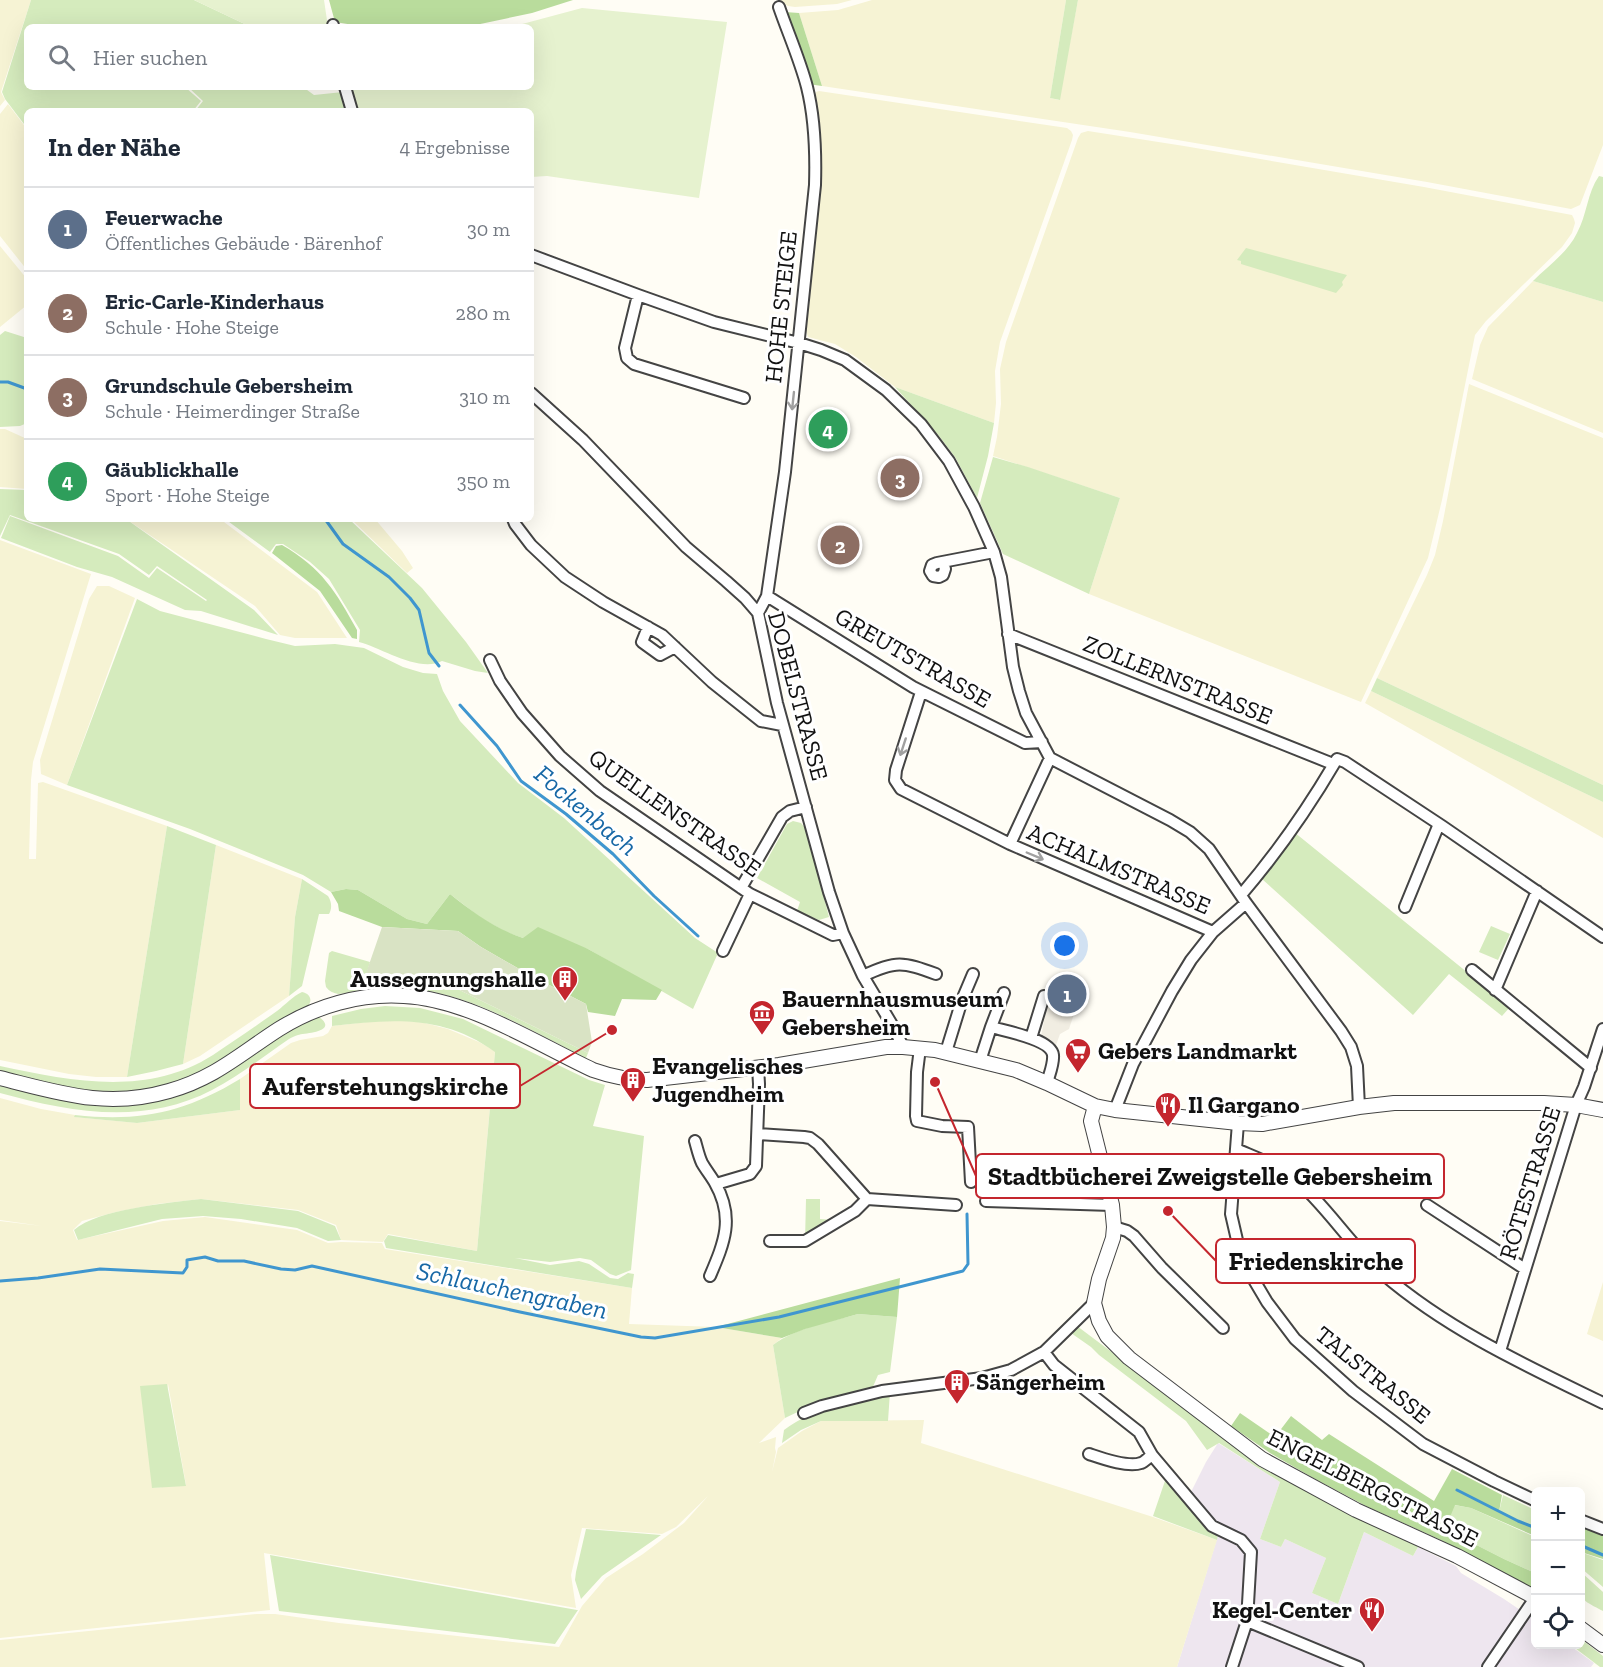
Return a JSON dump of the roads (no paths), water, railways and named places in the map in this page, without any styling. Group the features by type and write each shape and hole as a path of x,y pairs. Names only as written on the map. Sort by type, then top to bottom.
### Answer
{"street":[{"name":"HOHE STEIGE","path":"758,613 767,596 785,472 815,185 816,144 806,86 779,7"},
{"path":"346,90 351,108"},
{"path":"534,256 714,322 799,343 845,360 886,390 921,424 949,461 974,507 994,552 1001,577 1012,667 1026,713 1050,758 1170,820 1190,832 1209,849 1351,1047 1357,1066 1359,1107"},
{"path":"638,296 625,348 627,358 634,364 744,398"},
{"name":"DOBELSTRASSE","path":"534,396 583,440 686,547 726,581 758,613 782,725 829,892 843,933 863,976 903,1047"},
{"path":"514,522 531,545 565,577 603,602 662,635 712,682 761,721 782,725"},
{"path":"943,561 994,552"},
{"name":"GREUTSTRASSE","path":"767,596 921,692 1025,743 1042,742"},
{"path":"648,627 642,642 660,654 675,647"},
{"name":"ZOLLERNSTRASSE","path":"1008,634 1335,762 1345,762 1603,937"},
{"name":"QUELLENSTRASSE","path":"490,660 500,681 522,713 560,756 600,791 746,891 833,935 843,933"},
{"name":"ACHALMSTRASSE","path":"921,692 896,770 895,780 901,789 1010,844 1213,932"},
{"name":"ACHALMSTRASSE","path":"1010,844 1050,758"},
{"path":"1115,1110 1133,1064 1175,985 1213,932 1243,899 1335,762"},
{"path":"723,951 746,891 782,817 790,811 806,807"},
{"path":"1405,907 1439,824"},
{"path":"1495,990 1537,891"},
{"path":"863,976 896,963 911,965 936,974"},
{"path":"1472,970 1591,1068"},
{"path":"946,1052 962,1000 973,974"},
{"path":"980,1061 1004,993"},
{"path":"0,1078 62,1094 90,1098 127,1099 154,1095 181,1088 228,1066 280,1028 306,1014 345,1001 403,996 435,1000 466,1010 593,1070 630,1079 647,1080 758,1067 886,1047 903,1047 946,1052 1016,1070 1095,1106 1238,1123 1262,1124 1394,1103 1475,1102 1576,1105 1603,1110"},
{"path":"1031,1038 1044,996"},
{"path":"991,1027 1042,1042 1053,1055 1047,1083"},
{"name":"RÖTESTRASSE","path":"1500,1351 1576,1105 1601,1045 1603,1029"},
{"path":"920,1048 917,1072 917,1121 942,1126 968,1127 971,1182"},
{"path":"716,1184 750,1173 757,1162 758,1067"},
{"path":"804,1413 822,1406 882,1391 982,1378 1011,1370 1044,1352 1094,1303 1099,1279 1113,1238 1114,1227 1112,1205 1091,1121 1095,1106"},
{"name":"TALSTRASSE","path":"1238,1123 1231,1214 1237,1240 1248,1270 1267,1302 1295,1339 1353,1391 1423,1444 1531,1498"},
{"path":"758,1134 810,1138 867,1199 956,1205"},
{"path":"695,1141 701,1162 716,1184 726,1214 727,1230 724,1244 710,1276"},
{"path":"1236,1149 1292,1176 1382,1273 1431,1311 1500,1351 1603,1403"},
{"path":"770,1241 805,1241 855,1211 867,1199"},
{"path":"986,1201 1112,1205"},
{"path":"1427,1204 1525,1269"},
{"path":"1114,1227 1134,1236 1162,1268 1224,1328"},
{"name":"ENGELBERGSTRASSE","path":"1094,1303 1099,1321 1107,1336 1129,1358 1262,1459 1356,1510 1457,1556 1531,1596"},
{"path":"1044,1352 1054,1365 1139,1432 1152,1455 1212,1526 1241,1540 1251,1552 1247,1621 1232,1667"},
{"path":"1089,1454 1132,1465 1141,1463 1152,1455"},
{"path":"1585,1522 1603,1529"},
{"path":"1488,1667 1531,1604"},
{"path":"1247,1621 1358,1667"},
{"path":"1585,1631 1603,1645"}],"waterway":[{"name":"Fockenbach","path":"0,382 8,382 24,388"},
{"name":"Fockenbach","path":"327,522 343,544 389,577 410,598 419,610 429,653 439,666"},
{"name":"Fockenbach","path":"460,705 497,746 521,781 566,814 613,854 698,936"},
{"name":"Schlauchengraben","path":"0,1281 100,1269 183,1273 187,1267 187,1260 205,1257 218,1261 244,1261 281,1269 295,1270 312,1266 520,1312 655,1338 779,1317 963,1271 968,1264 967,1214"},
{"name":"Fockenbach","path":"1457,1490 1531,1526"},
{"name":"Fockenbach","path":"1585,1547 1603,1555"}],"place":[{"name":"Gäublickhalle","path":"828,429"},
{"name":"Grundschule Gebersheim","path":"900,478"},
{"name":"Eric-Carle-Kinderhaus","path":"840,545"},
{"name":"Feuerwache","path":"1067,994"},
{"name":"Aussegnungshalle","path":"565,1002"},
{"name":"Auferstehungskirche","path":"612,1030"},
{"name":"Bauernhausmuseum Gebersheim","path":"762,1036"},
{"name":"Gebers Landmarkt","path":"1078,1074"},
{"name":"Stadtbücherei Zweigstelle Gebersheim","path":"935,1082"},
{"name":"Evangelisches Jugendheim","path":"633,1103"},
{"name":"Il Gargano","path":"1168,1128"},
{"name":"Friedenskirche","path":"1168,1211"},
{"name":"Sängerheim","path":"957,1405"},
{"name":"Kegel-Center","path":"1372,1633"}]}
